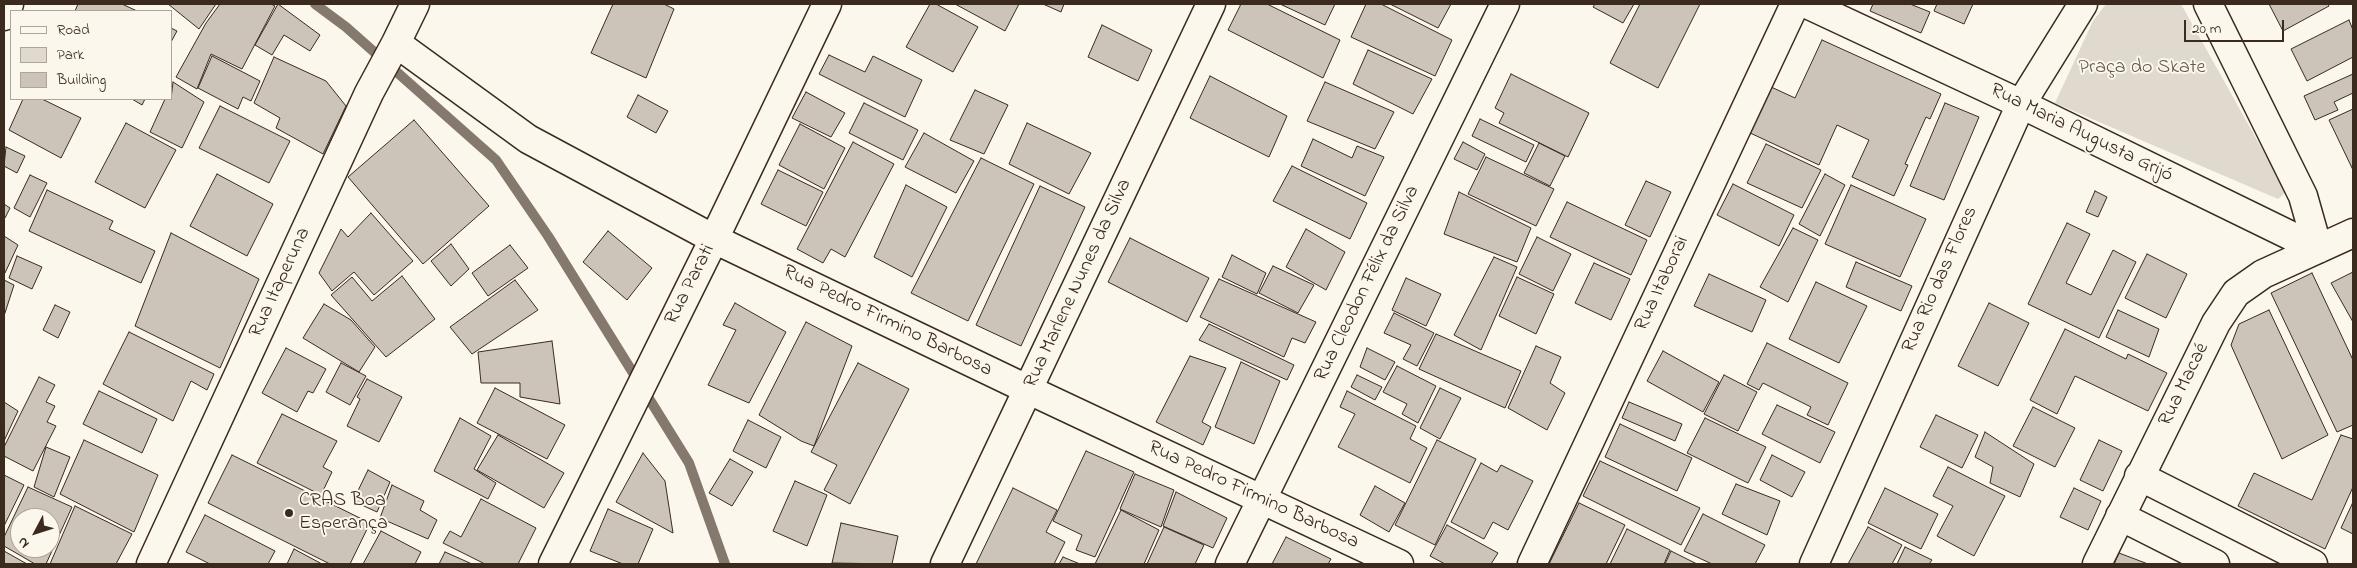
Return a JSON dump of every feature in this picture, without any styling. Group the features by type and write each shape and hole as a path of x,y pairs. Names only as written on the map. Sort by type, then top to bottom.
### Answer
{"street":[{"path":"4,16 10,4"},
{"name":"Rua Itaperuna","path":"151,564 368,92 392,51 415,4"},
{"name":"Rua Parati","path":"554,564 827,4"},
{"name":"Rua Marlene Nunes da Silva","path":"945,564 1211,4"},
{"name":"Rua Cleodon Félix da Silva","path":"1230,564 1505,4"},
{"name":"Rua Itaborai","path":"1532,564 1794,4"},
{"name":"Rua Maria Augusta Grijó","path":"1807,4 2021,104 2318,250"},
{"name":"Rua Rio das Flores","path":"1814,564 2021,104 2082,4"},
{"path":"2208,4 2303,196 2318,250 2353,233"},
{"name":"Rua Pedro Firmino Barbosa","path":"392,51 528,139 714,239 1399,564"},
{"name":"Rua Macaé","path":"2097,564 2216,323 2236,293 2263,274 2318,250"},
{"path":"2139,476 2313,564"},
{"path":"2120,516 2215,564"}],"green space":[{"name":"Praça do Skate","path":"2106,4 2181,4 2286,192 2278,199 2055,103 2093,21"}],"building":[{"path":"78,4 122,4 135,10 75,10"},
{"path":"168,4 216,4 199,29"},
{"path":"220,4 271,4 275,6 242,69 211,54 197,89 176,77 206,23"},
{"path":"278,4 320,35 310,51 284,35 272,55 255,45"},
{"path":"613,4 664,4 674,9 646,78 591,53"},
{"path":"930,4 936,4 978,27 953,72 906,47"},
{"path":"955,4 1019,4 1005,31"},
{"path":"1043,4 1064,4 1061,12"},
{"path":"1241,4 1267,4 1340,40 1323,78 1228,30"},
{"path":"1280,4 1335,4 1325,25"},
{"path":"1366,4 1381,4 1452,40 1435,76 1351,37"},
{"path":"1390,4 1451,4 1438,28"},
{"path":"1595,4 1634,4 1623,23 1593,7"},
{"path":"1640,4 1700,4 1658,88 1610,63"},
{"path":"1873,4 1910,4 1930,12 1921,33 1870,11"},
{"path":"1937,4 1973,4 1964,24 1934,11"},
{"path":"2269,4 2328,4 2329,6 2283,31"},
{"path":"2349,20 2353,30 2353,57 2307,81 2291,49"},
{"path":"1102,25 1152,50 1138,81 1088,57"},
{"path":"172,28 177,31 172,40"},
{"path":"1822,40 1941,94 1930,119 1926,117 1905,164 1908,165 1894,196 1852,177 1869,140 1837,125 1819,165 1748,132 1769,86 1795,98"},
{"path":"1368,50 1432,79 1413,114 1353,84"},
{"path":"829,55 865,72 873,56 922,80 905,117 819,74"},
{"path":"212,56 260,81 251,101 243,97 238,109 198,88"},
{"path":"274,57 326,81 346,106 323,154 276,128 280,118 254,103"},
{"path":"1511,74 1589,113 1568,157 1499,123 1504,113 1495,108"},
{"path":"2353,74 2353,93 2334,102 2338,110 2315,120 2304,96"},
{"path":"1210,76 1287,116 1269,157 1190,118"},
{"path":"173,82 204,102 182,148 150,132 165,100 172,100"},
{"path":"1325,82 1394,112 1375,149 1307,121"},
{"path":"975,90 1008,105 984,154 950,140"},
{"path":"806,92 845,113 831,137 792,118"},
{"path":"638,95 668,111 656,133 627,117"},
{"path":"23,100 44,100 81,118 61,158 9,130"},
{"path":"134,100 144,100 142,105"},
{"path":"864,103 918,130 903,160 849,133"},
{"path":"1945,103 1979,117 1944,200 1910,186"},
{"path":"220,106 290,141 269,183 199,148"},
{"path":"2353,109 2353,170 2329,120"},
{"path":"1480,119 1534,145 1526,162 1472,136"},
{"path":"414,120 489,206 423,264 348,177"},
{"path":"126,123 176,150 145,208 95,182"},
{"path":"1027,123 1091,153 1069,194 1009,164"},
{"path":"800,124 845,148 824,189 779,165"},
{"path":"924,133 974,161 956,193 905,167"},
{"path":"1313,139 1352,158 1357,146 1384,157 1365,196 1301,166"},
{"path":"853,142 894,164 845,257 831,249 823,263 797,249"},
{"path":"1463,142 1485,154 1477,170 1454,159"},
{"path":"1539,143 1565,156 1550,186 1524,173"},
{"path":"1766,144 1821,170 1802,208 1747,183"},
{"path":"6,147 25,156 17,173 4,166"},
{"path":"1486,157 1554,189 1536,226 1468,194"},
{"path":"981,158 1034,184 968,321 911,293"},
{"path":"1292,166 1367,203 1350,239 1273,201"},
{"path":"778,170 823,192 806,226 761,204"},
{"path":"217,174 273,204 247,256 190,226"},
{"path":"1825,174 1845,185 1820,236 1799,224"},
{"path":"30,175 47,183 30,217 14,208"},
{"path":"1646,181 1671,192 1650,237 1625,225"},
{"path":"1733,184 1794,215 1779,246 1717,215"},
{"path":"906,185 947,207 912,277 874,257"},
{"path":"1851,185 1926,219 1900,277 1825,244"},
{"path":"1040,186 1085,207 1021,346 976,325"},
{"path":"47,190 113,221 109,229 155,251 141,283 29,231"},
{"path":"2095,191 2107,197 2098,217 2086,212"},
{"path":"1459,192 1531,228 1517,262 1444,234"},
{"path":"1567,202 1647,240 1631,275 1550,237"},
{"path":"4,204 10,208 5,218 4,217"},
{"path":"371,213 413,261 374,295 354,272 332,291 319,273 341,229 348,237"},
{"path":"2067,223 2090,234 2066,283 2091,295 2113,250 2136,262 2099,338 2028,304"},
{"path":"1793,228 1818,240 1788,302 1760,287"},
{"path":"1306,229 1345,252 1326,290 1286,267"},
{"path":"608,231 652,268 627,300 583,262"},
{"path":"171,233 259,279 220,368 135,326"},
{"path":"4,236 18,245 5,273 4,272"},
{"path":"1537,237 1571,254 1553,291 1519,274"},
{"path":"1130,238 1209,278 1187,322 1108,282"},
{"path":"451,244 469,269 451,286 431,261"},
{"path":"510,245 528,268 488,296 472,273"},
{"path":"2147,254 2187,274 2166,318 2125,298"},
{"path":"1232,255 1266,273 1257,294 1222,277"},
{"path":"17,256 42,267 32,289 9,278"},
{"path":"1494,257 1517,267 1481,350 1454,335"},
{"path":"1856,262 1912,286 1901,311 1846,287"},
{"path":"1594,263 1630,279 1611,320 1575,303"},
{"path":"1273,266 1314,285 1298,313 1259,293"},
{"path":"2353,272 2353,322 2331,283"},
{"path":"2312,273 2353,360 2353,425 2337,432 2271,293"},
{"path":"1709,274 1766,300 1752,332 1694,306"},
{"path":"402,276 435,319 386,357 331,295 352,277 372,301"},
{"path":"1517,277 1554,294 1536,334 1499,316"},
{"path":"1406,278 1441,294 1426,326 1392,310"},
{"path":"1219,279 1316,322 1305,343 1292,338 1284,357 1200,317"},
{"path":"4,280 14,285 4,316"},
{"path":"515,280 538,310 472,354 450,327"},
{"path":"1816,282 1867,306 1839,363 1789,339"},
{"path":"735,303 786,332 749,403 708,385 736,330 723,325"},
{"path":"1989,303 2029,323 1998,386 1958,366"},
{"path":"324,304 351,320 375,347 359,372 303,338"},
{"path":"55,305 70,312 58,338 43,330"},
{"path":"2118,310 2159,329 2149,357 2106,337"},
{"path":"2269,310 2328,435 2282,459 2231,345 2239,324"},
{"path":"1394,313 1434,333 1417,366 1403,359 1411,345 1384,333"},
{"path":"806,322 852,346 814,446 801,441 759,415"},
{"path":"1209,324 1294,365 1287,380 1199,340"},
{"path":"2065,329 2126,359 2128,354 2167,373 2148,411 2075,376 2057,414 2030,400"},
{"path":"129,332 214,374 207,390 191,381 173,421 103,384"},
{"path":"1436,334 1521,371 1505,408 1419,369"},
{"path":"552,341 560,404 520,397 520,383 481,383 478,352"},
{"path":"1767,343 1848,383 1828,425 1807,415 1811,407 1763,383 1759,390 1747,384"},
{"path":"1536,346 1561,357 1550,383 1565,393 1547,430 1508,408"},
{"path":"286,348 326,369 313,393 308,391 297,412 262,393"},
{"path":"1367,348 1395,362 1385,380 1360,367"},
{"path":"1663,351 1719,382 1703,412 1647,381"},
{"path":"1190,356 1226,368 1202,422 1211,427 1203,445 1156,422"},
{"path":"1241,362 1280,381 1254,444 1215,427"},
{"path":"341,363 366,376 350,405 326,392"},
{"path":"858,363 909,389 850,504 824,490 837,465 811,452"},
{"path":"1397,366 1436,386 1418,423 1402,414 1407,404 1383,392"},
{"path":"1357,375 1382,387 1375,400 1351,387"},
{"path":"1724,375 1757,392 1738,431 1704,414"},
{"path":"39,377 55,385 46,402 55,406 47,422 56,426 33,471 4,456 4,447"},
{"path":"367,379 402,397 379,442 347,426 360,399 357,397"},
{"path":"495,388 565,425 547,459 477,423"},
{"path":"1440,388 1461,398 1440,439 1420,428"},
{"path":"99,391 157,419 142,453 83,424"},
{"path":"1347,391 1416,426 1410,439 1427,448 1410,483 1338,447 1355,414 1340,407"},
{"path":"4,402 18,411 4,441"},
{"path":"1629,402 1682,424 1675,441 1622,418"},
{"path":"1777,405 1835,432 1820,463 1762,434"},
{"path":"2033,407 2075,428 2055,467 2013,446"},
{"path":"282,414 337,441 323,467 332,472 321,495 257,463"},
{"path":"1936,415 1978,435 1962,468 1920,447"},
{"path":"460,418 491,436 474,469 496,483 488,499 434,471"},
{"path":"1705,418 1766,447 1748,483 1687,453"},
{"path":"748,420 781,437 766,468 733,451"},
{"path":"1620,424 1692,458 1677,491 1605,457"},
{"path":"1985,432 2034,464 2020,497 1990,483 1993,467 1975,457"},
{"path":"498,435 564,473 544,508 477,470"},
{"path":"2341,435 2353,439 2353,487 2325,549 2238,506 2254,473 2312,500"},
{"path":"84,440 158,475 134,532 60,494"},
{"path":"1437,440 1476,459 1435,545 1395,525"},
{"path":"2099,440 2122,451 2103,491 2080,480"},
{"path":"46,447 70,457 54,497 34,487"},
{"path":"1086,451 1134,472 1095,557 1076,550 1082,535 1053,521"},
{"path":"643,453 665,481 673,533 616,502"},
{"name":"CRAS Boa Esperança","path":"232,455 370,523 350,564 330,564 208,503"},
{"path":"1772,455 1805,472 1792,497 1760,480"},
{"path":"730,459 753,472 732,506 709,493"},
{"path":"1600,461 1700,508 1681,545 1583,496"},
{"path":"1481,463 1497,472 1501,465 1533,481 1508,530 1493,522 1484,539 1451,522"},
{"path":"1948,467 2005,496 1974,556 1937,536 1953,506 1933,496"},
{"path":"368,470 390,482 377,512 353,501"},
{"path":"1135,474 1174,490 1161,527 1120,509"},
{"path":"4,475 24,485 13,508 10,508 10,514 4,526"},
{"path":"795,481 827,495 807,546 773,531"},
{"path":"1736,484 1780,501 1767,535 1722,514"},
{"path":"392,485 424,501 420,510 437,520 428,539 380,518"},
{"path":"1375,486 1405,503 1389,532 1360,515"},
{"path":"28,487 72,507 60,533 60,508 18,508"},
{"path":"1013,488 1057,510 1046,532 1065,542 1054,564 976,564"},
{"path":"1885,488 1938,514 1921,549 1868,523"},
{"path":"2074,488 2101,501 2088,530 2060,517"},
{"path":"1176,492 1227,518 1213,548 1163,526"},
{"path":"481,499 536,528 518,564 485,564 443,543 450,531 461,537"},
{"path":"2353,502 2353,534 2341,528"},
{"path":"1579,503 1625,525 1606,564 1549,564"},
{"path":"75,506 132,534 116,564 50,564 53,558 60,558 60,541"},
{"path":"608,509 653,529 638,564 623,564 590,551"},
{"path":"1121,510 1159,530 1144,564 1095,564"},
{"path":"1703,514 1765,545 1755,564 1712,564 1684,551"},
{"path":"205,515 275,551 268,564 210,564 186,552"},
{"path":"841,523 898,536 892,564 832,563"},
{"path":"10,524 10,549 4,546 4,537"},
{"path":"1447,525 1498,553 1491,564 1445,564 1430,556"},
{"path":"1164,527 1204,545 1195,564 1147,564"},
{"path":"1868,527 1902,545 1892,564 1848,564"},
{"path":"1627,529 1670,550 1664,564 1610,564"},
{"path":"381,531 421,552 415,564 363,564"},
{"path":"1286,537 1331,559 1328,564 1272,564"},
{"path":"1905,547 1932,560 1929,564 1897,564"},
{"path":"294,549 322,564 287,564"},
{"path":"4,551 10,554 10,558 16,558 27,564 4,564"},
{"path":"1671,551 1697,564 1665,564"},
{"path":"445,552 472,564 439,564"},
{"path":"2119,553 2148,564 2114,564"},
{"path":"1063,557 1080,564 1059,564"},
{"path":"25,558 49,558 46,564 35,564"}],"waterway":[{"path":"315,4 346,27 496,160 548,236 689,463 725,564"}],"place":[{"name":"CRAS Boa Esperança","path":"289,513"}]}
